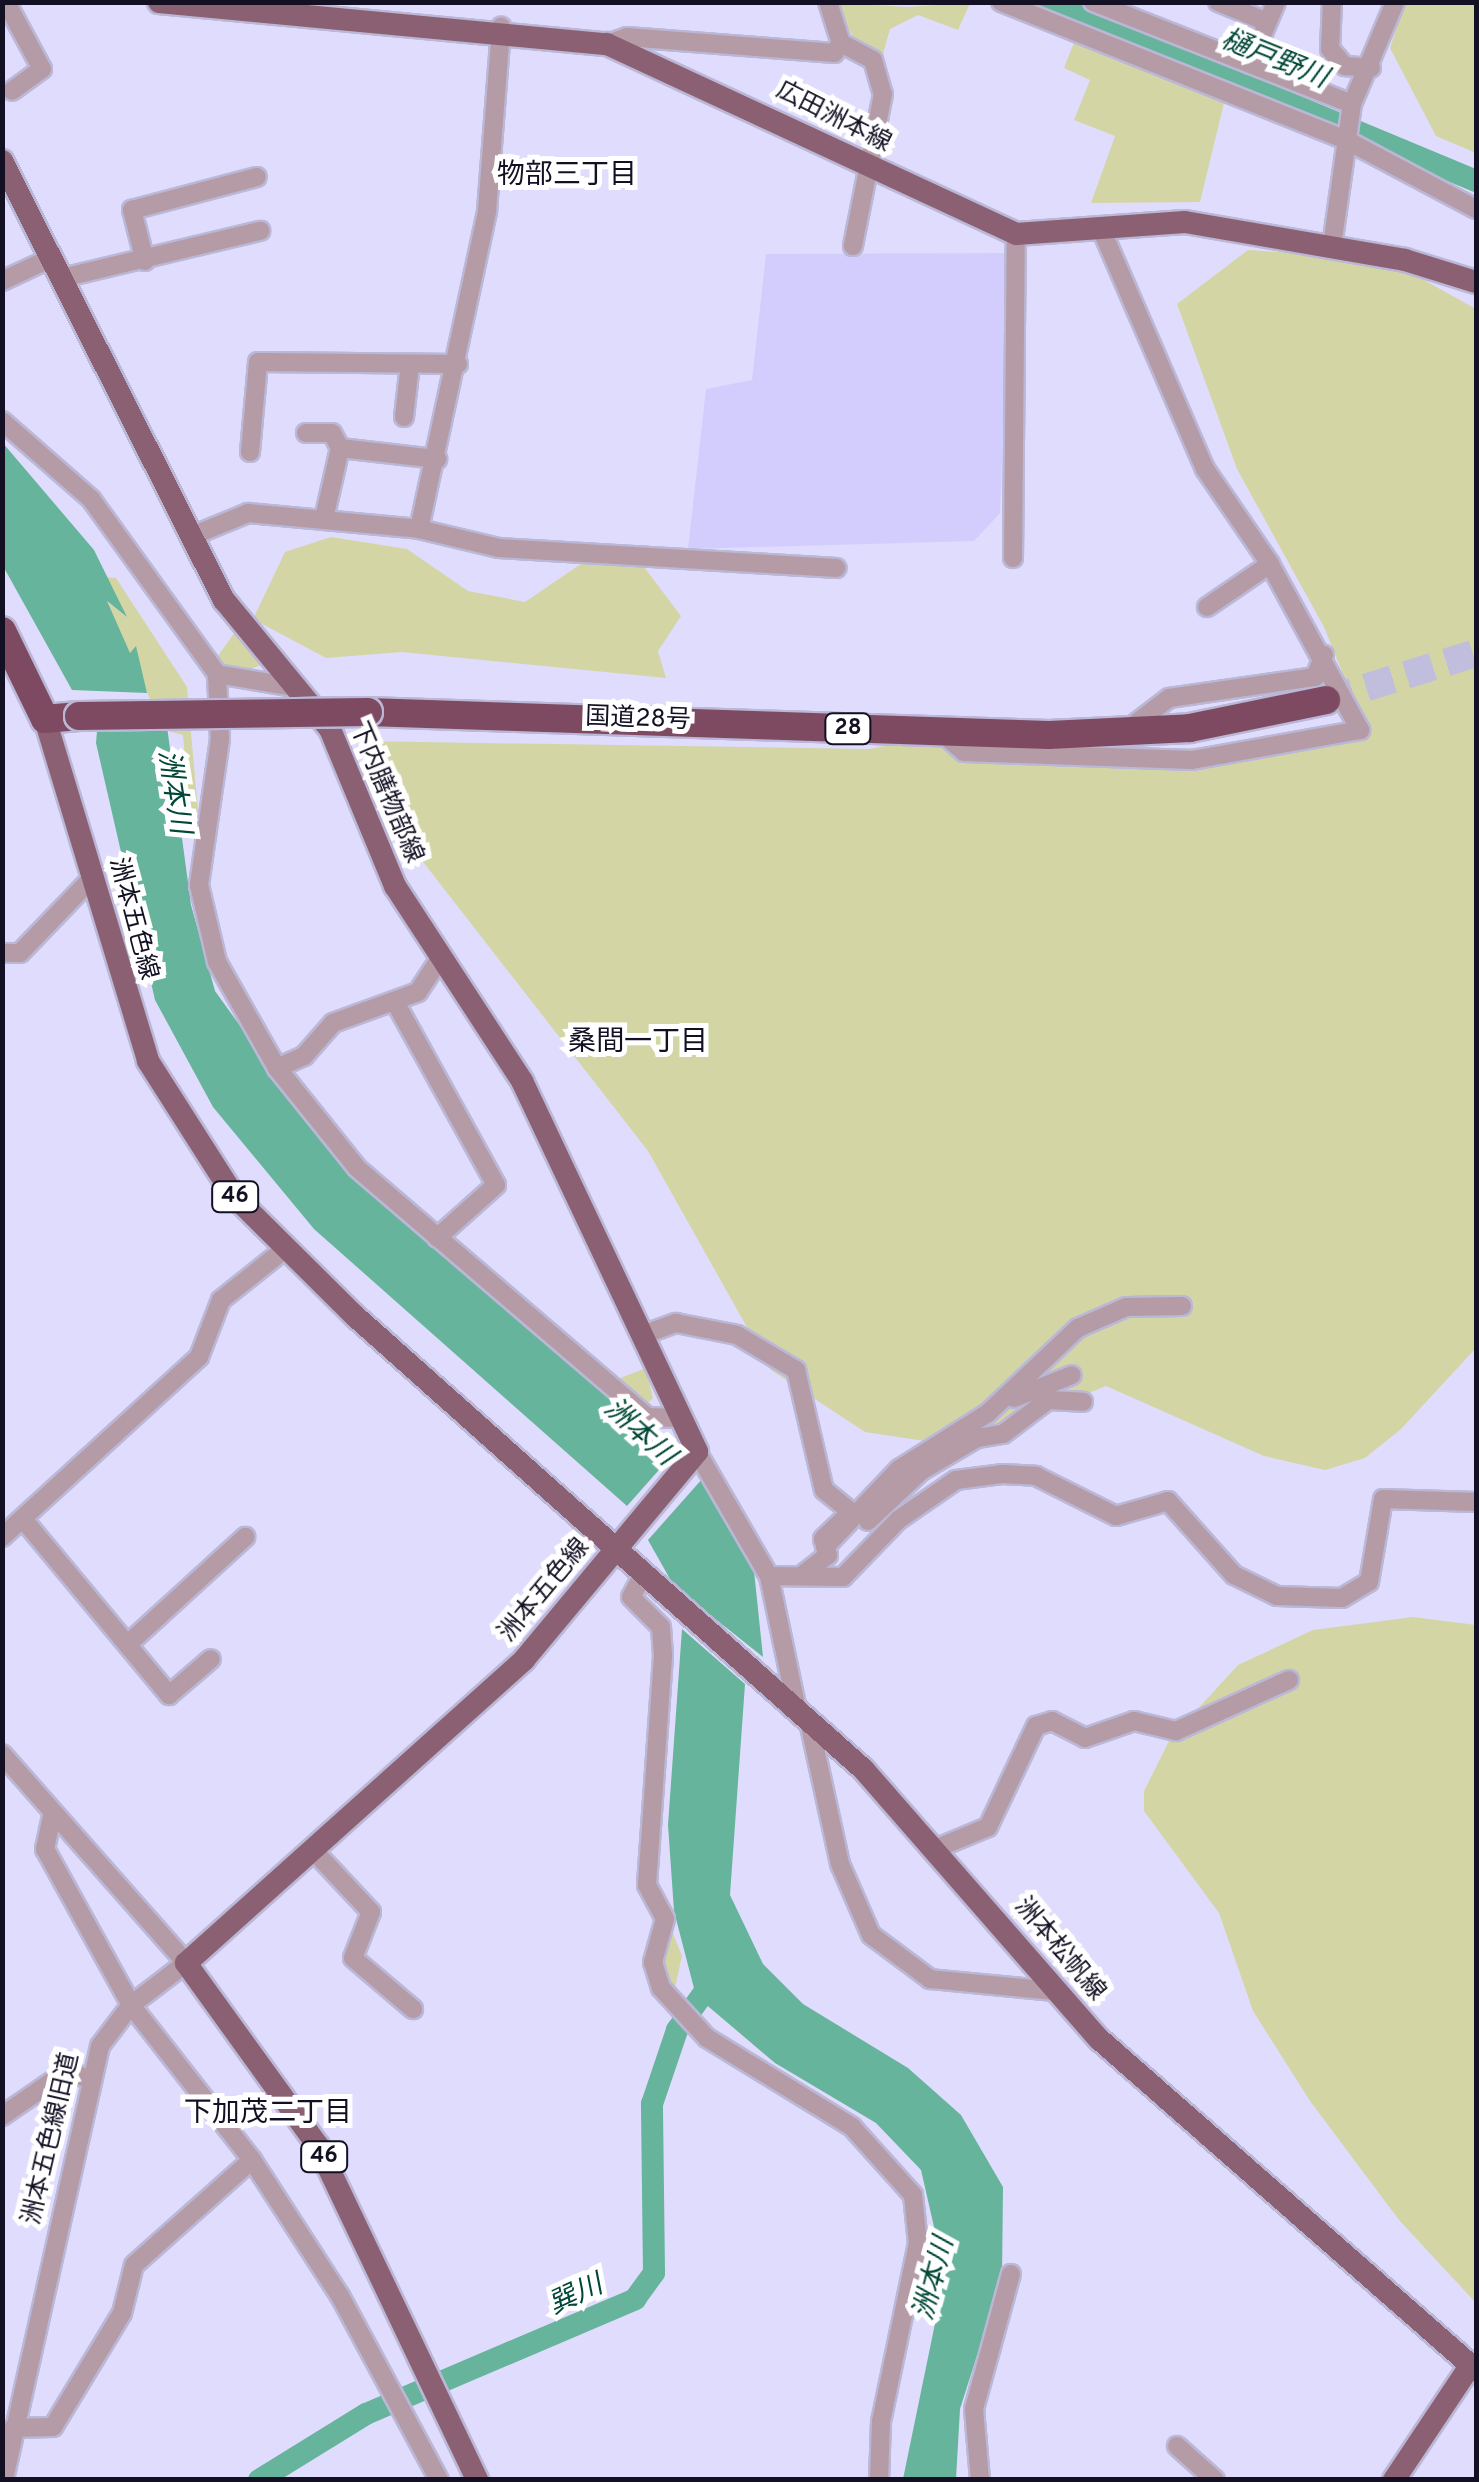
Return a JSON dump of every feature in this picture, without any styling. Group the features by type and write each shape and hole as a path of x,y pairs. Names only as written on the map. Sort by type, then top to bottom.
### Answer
{"highway":[{"path":"2,631 45,720"},
{"name":"国道28号","path":"45,720 79,716 368,712 941,732 1124,733 1326,700"}],"main road":[{"name":"広田洲本線","path":"159,2 501,28 608,44 1016,234 1102,231 1185,222 1332,246 1476,282"},
{"name":"下内膳物部線","path":"2,162 224,600 330,729 372,839 441,957 522,1081 648,1333 676,1418 695,1456"},
{"name":"洲本五色線","path":"45,720 148,1060 212,1167 285,1250 624,1540 524,1660 186,1963"},
{"path":"624,1540 695,1456"},
{"name":"洲本松帆線","path":"624,1540 652,1581 802,1711 934,1849 1055,1992 1473,2368"},
{"name":"46","path":"186,1963 318,2146 432,2370 477,2480"},
{"path":"1394,2480 1473,2368"}],"street":[{"path":"6,2 42,70 12,91"},
{"path":"828,2 841,43 873,60 883,94 852,246"},
{"path":"1001,2 1348,141 1476,209"},
{"path":"1093,2 1352,104"},
{"path":"1218,2 1255,13 1276,2"},
{"path":"1332,2 1330,49 1345,66 1371,68"},
{"path":"1332,246 1352,104 1371,68 1395,2"},
{"path":"1250,64 1255,13"},
{"path":"419,529 458,364 487,211 501,28"},
{"path":"608,44 627,37 834,52 841,43"},
{"path":"145,262 132,210 257,177"},
{"path":"941,732 964,752 1192,760 1332,740 1360,730 1324,656 1270,564 1205,469 1102,231"},
{"path":"2,281 57,268 145,262 260,232"},
{"path":"1013,558 1016,234"},
{"path":"250,452 258,362 458,364"},
{"path":"404,417 410,364"},
{"path":"2,420 91,499 217,674 220,739 198,885 217,962 277,1068 357,1168 648,1417 676,1418"},
{"path":"306,433 332,434 340,448 324,518"},
{"path":"340,448 437,459"},
{"path":"192,536 248,513 419,529 499,548 836,568"},
{"path":"1207,608 1270,564"},
{"path":"1124,733 1169,698 1315,677 1324,656"},
{"path":"217,674 293,687"},
{"path":"2,953 20,953 91,879"},
{"path":"277,1068 304,1056 333,1023 418,992 441,957"},
{"path":"396,1002 496,1185 438,1238"},
{"path":"2,1537 200,1357 221,1300 285,1250"},
{"path":"988,1413 1073,1332 1126,1307 1182,1306"},
{"path":"648,1333 676,1324 737,1335 796,1370 824,1490 852,1512 826,1551"},
{"path":"1073,1332 1114,1325"},
{"path":"801,1576 899,1469 988,1413 1072,1375"},
{"path":"826,1551 920,1471 1004,1434 1048,1400 1082,1402"},
{"path":"695,1456 769,1576 840,1864 871,1935 930,1979 1055,1992"},
{"path":"769,1576 843,1578 898,1520 956,1480 1002,1474 1036,1476 1116,1516 1168,1500 1234,1576 1277,1596 1342,1598 1370,1582 1383,1499 1476,1502"},
{"path":"22,1518 169,1695 211,1659"},
{"path":"128,1644 245,1538"},
{"path":"652,1581 632,1597 661,1627 663,1656 647,1885 665,1919 653,1962 661,1988 707,2038 852,2127 913,2195 918,2244 881,2421 879,2480"},
{"path":"934,1849 988,1827 1036,1726 1052,1720 1086,1738 1134,1720 1176,1730 1289,1680"},
{"path":"2,1754 52,1816 186,1963"},
{"path":"52,1816 45,1849 132,2005 252,2160 406,2412 438,2480"},
{"path":"313,1850 371,1912 353,1958 413,2008"},
{"name":"洲本五色線旧道","path":"4,2480 10,2418 88,2079 100,2046 132,2005 186,1963"},
{"path":"2,2116 67,2071 88,2079"},
{"path":"10,2418 53,2427 122,2313 134,2265 252,2160"},
{"path":"980,2480 974,2409 1012,2274"},
{"path":"1177,2446 1215,2480"}],"shaded area":[{"path":"835,3 907,7 970,3 958,30 918,15 890,29 883,54 854,39"},
{"path":"1405,3 1476,3 1476,153 1436,136 1390,48"},
{"path":"1075,40 1224,103 1200,202 1091,203 1115,136 1074,120 1090,80 1064,68"},
{"path":"1248,250 1386,259 1476,309 1476,1348 1401,1429 1365,1458 1325,1470 1264,1456 1106,1386 958,1446 865,1432 771,1370 648,1151 406,840 358,741 869,749 934,737 1116,754 1367,734 1324,627 1237,469 1177,304"},
{"path":"1010,253 1000,513 974,541 688,549 706,389 752,380 766,254"},
{"path":"331,537 407,549 468,591 525,602 597,553 638,559 681,616 658,651 666,678 402,652 326,658 253,619 285,552"},
{"path":"102,577 116,578 187,687 198,812 190,812 183,735 164,730 106,601 127,617"},
{"path":"237,629 261,665 232,676 220,672 218,656"},
{"path":"646,1368 653,1398 647,1404 615,1380"},
{"path":"1413,1617 1476,1625 1476,2303 1399,2220 1310,2101 1253,2011 1219,1913 1144,1811 1144,1791 1170,1739 1238,1665 1313,1630"},
{"path":"670,1926 682,1956 674,1992 659,1964"}],"water":[{"path":"2,442 94,550 127,617 107,601 130,653 136,646 147,693 72,690 3,566"},
{"name":"洲本川","path":"166,719 191,905 215,991 323,1141 673,1454 627,1506 314,1229 213,1107 155,1000 96,743 98,720"},
{"path":"703,1478 754,1571 763,1657 674,1586 648,1540"},
{"path":"682,1629 745,1684 730,1895 763,1964 803,2004 908,2068 961,2115 1003,2187 1002,2277 960,2409 956,2479 903,2479 945,2275 921,2170 876,2123 775,2063 696,1996 674,1911 668,1825"}],"waterway":[{"name":"樋戸野川","path":"1046,2 1476,181"},
{"name":"巽川","path":"259,2480 366,2414 635,2299 654,2273 652,2104 677,2030 716,1976"}],"tunnel":[{"path":"1326,700 1476,653"}],"district":[{"name":"物部三丁目","path":"567,176"},
{"name":"桑間一丁目","path":"638,1043"},
{"name":"下加茂二丁目","path":"268,2114"}]}
